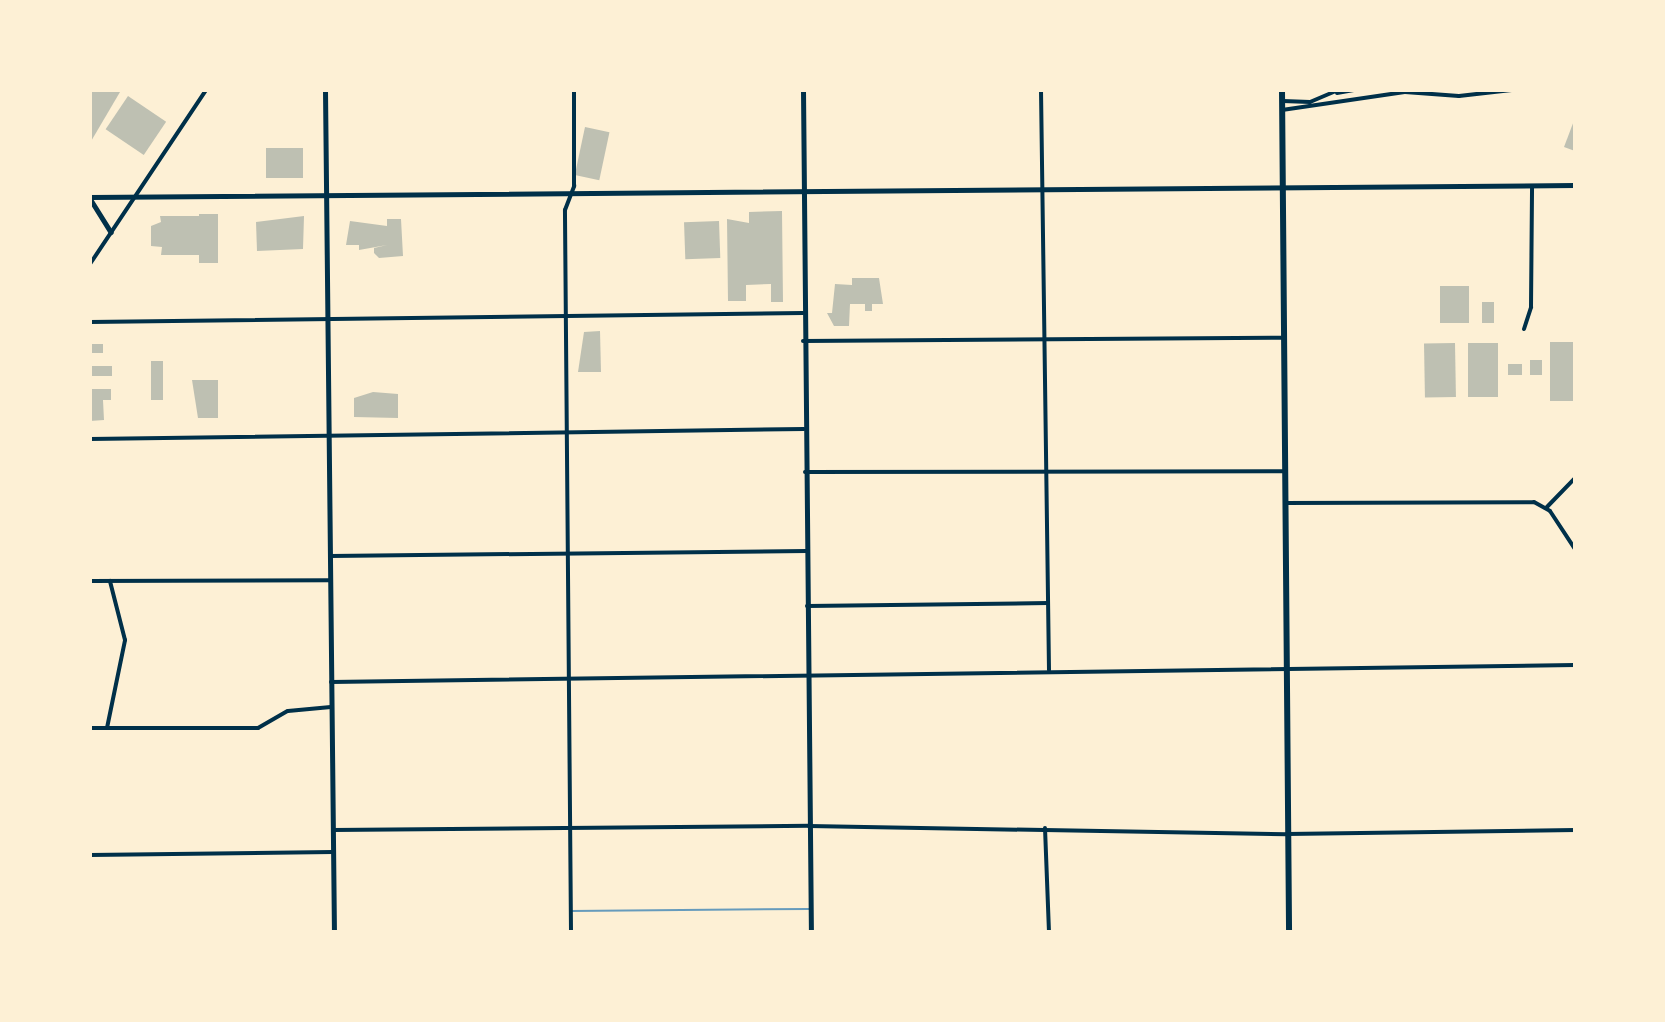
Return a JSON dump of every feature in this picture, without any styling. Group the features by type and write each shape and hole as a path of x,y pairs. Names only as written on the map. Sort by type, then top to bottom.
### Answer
{"main road":[{"path":"1282,90 1280,189 1289,932"}],"street":[{"path":"90,264 206,90"},
{"path":"325,90 334,932"},
{"path":"571,932 570,434 565,210 570,196 574,90"},
{"path":"803,90 811,932"},
{"path":"1041,90 1047,338 1045,471 1049,670"},
{"path":"1282,101 1310,102 1351,90"},
{"path":"1341,103 1351,90"},
{"path":"1282,110 1405,92 1512,90"},
{"path":"90,198 327,199 1575,185"},
{"path":"1524,329 1531,307 1532,186"},
{"path":"90,198 111,232"},
{"path":"90,322 566,319 803,313"},
{"path":"803,341 1282,338"},
{"path":"90,439 804,429"},
{"path":"805,472 1283,471"},
{"path":"1546,508 1575,478"},
{"path":"1283,503 1528,501 1546,508 1575,549"},
{"path":"330,556 807,551"},
{"path":"90,581 330,580"},
{"path":"107,728 125,640 110,581"},
{"path":"807,606 1048,603"},
{"path":"331,682 1575,665"},
{"path":"90,728 258,728 288,711 331,707"},
{"path":"333,830 809,826 1287,834 1575,830"},
{"path":"1045,828 1049,932"},
{"path":"90,855 333,852"}],"building":[{"path":"90,90 120,92 90,143"},
{"path":"128,96 166,122 144,155 106,129"},
{"path":"1575,118 1575,151 1564,147"},
{"path":"585,127 609,132 599,180 575,175"},
{"path":"266,148 303,148 303,178 266,178"},
{"path":"782,211 783,302 771,302 771,284 746,285 746,301 728,301 727,219 749,223 749,212"},
{"path":"199,214 218,214 218,263 199,263"},
{"path":"160,216 199,216 199,255 161,255 162,247 151,246 151,226 161,222"},
{"path":"304,216 303,249 257,251 256,222"},
{"path":"387,219 401,219 403,256 379,258 374,253 374,248 387,245 359,250 359,245 346,245 350,221 387,226"},
{"path":"719,221 720,258 685,259 684,222"},
{"path":"852,278 879,278 883,304 872,304 872,311 865,311 865,304 850,304 849,326 834,326 827,313 832,313 835,284 852,285"},
{"path":"1440,286 1469,286 1469,323 1440,323"},
{"path":"1482,302 1494,302 1494,323 1482,323"},
{"path":"600,331 601,372 578,372 584,332"},
{"path":"1550,342 1575,342 1575,401 1550,401"},
{"path":"1455,343 1456,397 1425,398 1424,344"},
{"path":"1468,343 1498,343 1498,397 1468,397"},
{"path":"90,344 103,344 103,353 90,353"},
{"path":"1530,360 1542,360 1542,375 1530,375"},
{"path":"151,361 163,361 163,400 151,400"},
{"path":"1508,364 1522,364 1522,375 1508,375"},
{"path":"90,366 112,366 112,376 90,376"},
{"path":"192,380 218,380 218,418 198,418"},
{"path":"90,389 111,389 111,400 103,400 104,420 90,421"},
{"path":"373,392 398,394 398,418 354,417 354,398"}],"waterway":[{"path":"571,911 809,909"}]}
